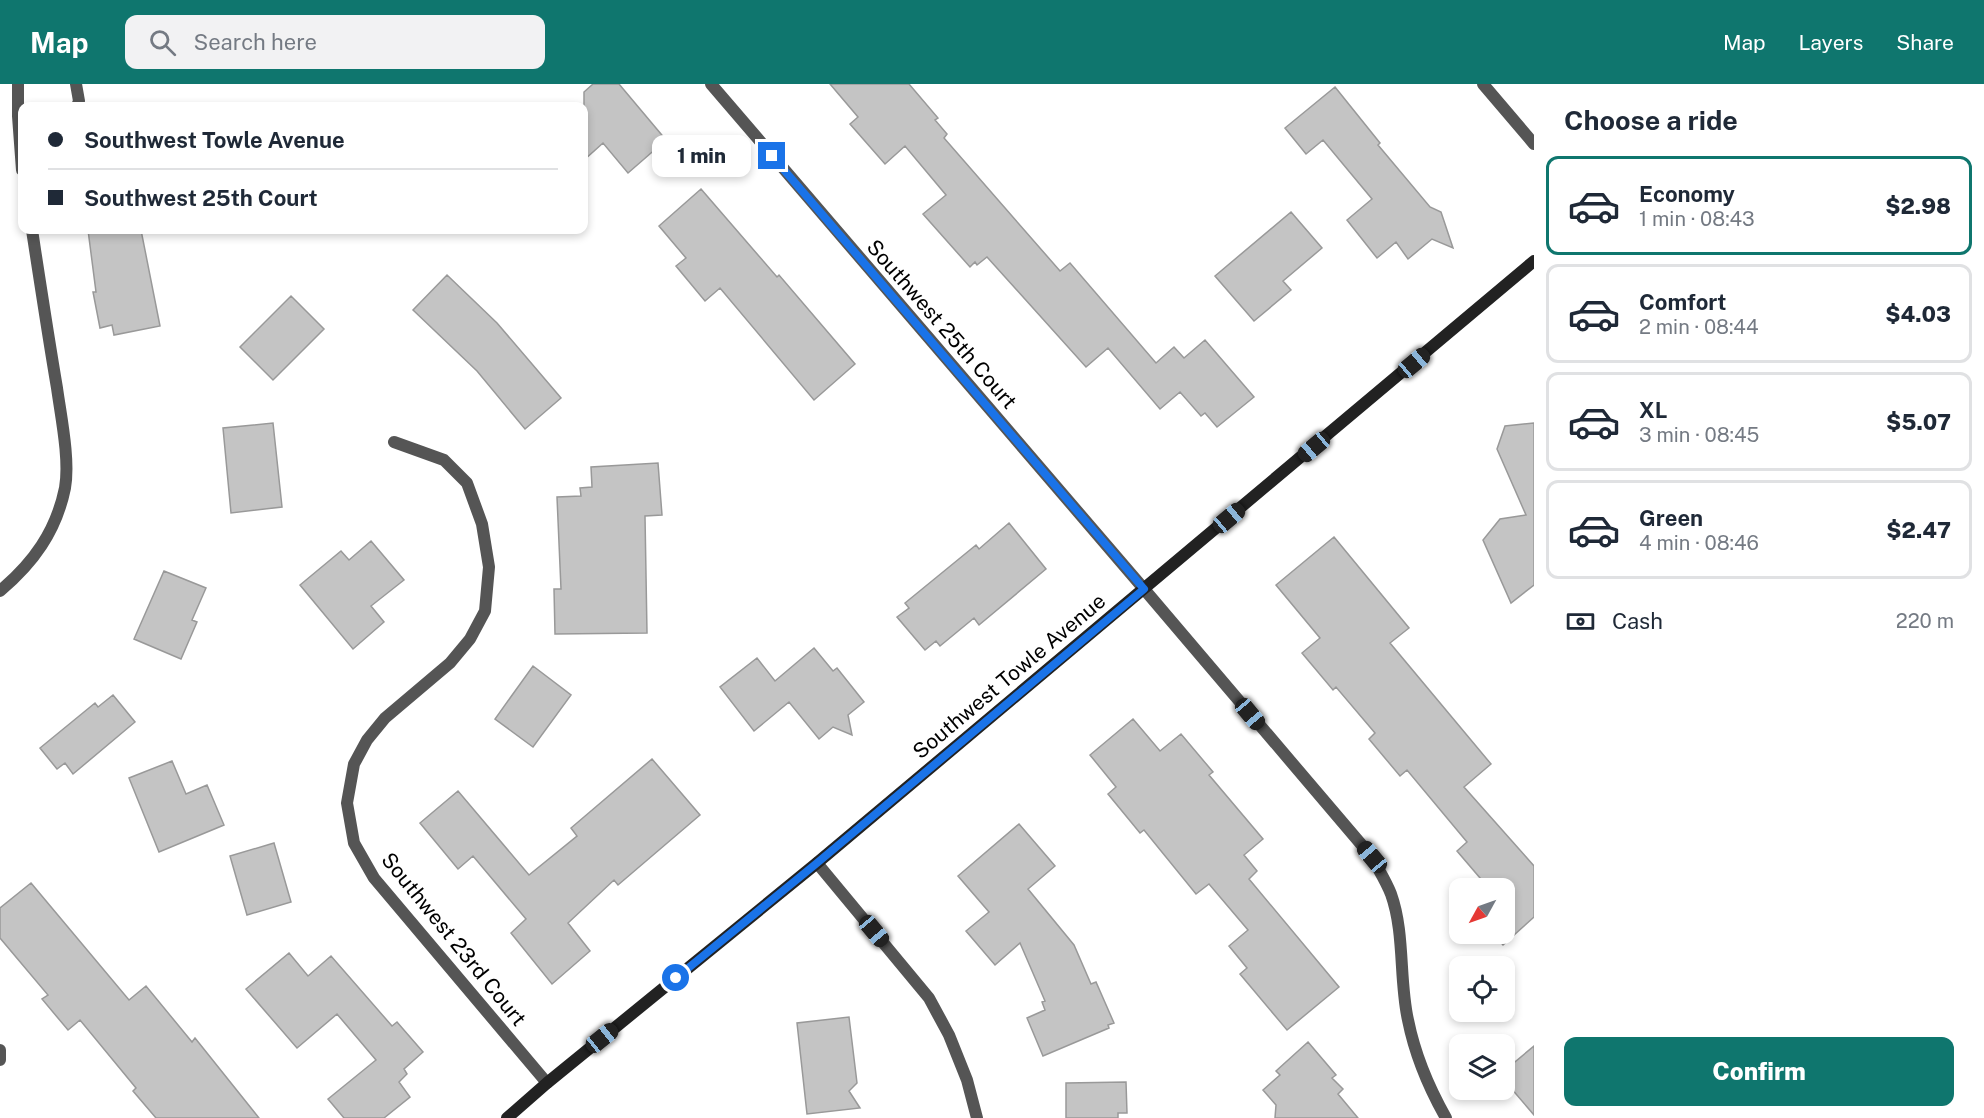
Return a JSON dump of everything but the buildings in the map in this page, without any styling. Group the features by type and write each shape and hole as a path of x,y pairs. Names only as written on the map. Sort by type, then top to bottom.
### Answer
{"main road":[{"name":"Southwest Towle Avenue","path":"507,1118 817,863 1534,261"}],"street":[{"path":"18,84 18,102"},
{"path":"76,84 79,102"},
{"name":"Southwest 25th Court","path":"711,84 1372,857 1391,894 1399,934 1408,1020 1413,1040 1427,1080 1446,1118"},
{"path":"1483,84 1534,144"},
{"path":"0,591 21,573 40,548 54,524 65,487 66,454 61,414 33,234"},
{"name":"Southwest 23rd Court","path":"394,442 444,460 467,483 482,524 489,567 485,610 470,639 450,663 385,718 367,740 354,764 346,802 354,843 374,879 547,1083"},
{"path":"817,863 929,998 949,1035 964,1071 976,1118"},
{"path":"0,1050 0,1060"}],"route":[{"path":"676,978 1144,589 772,156"}]}
